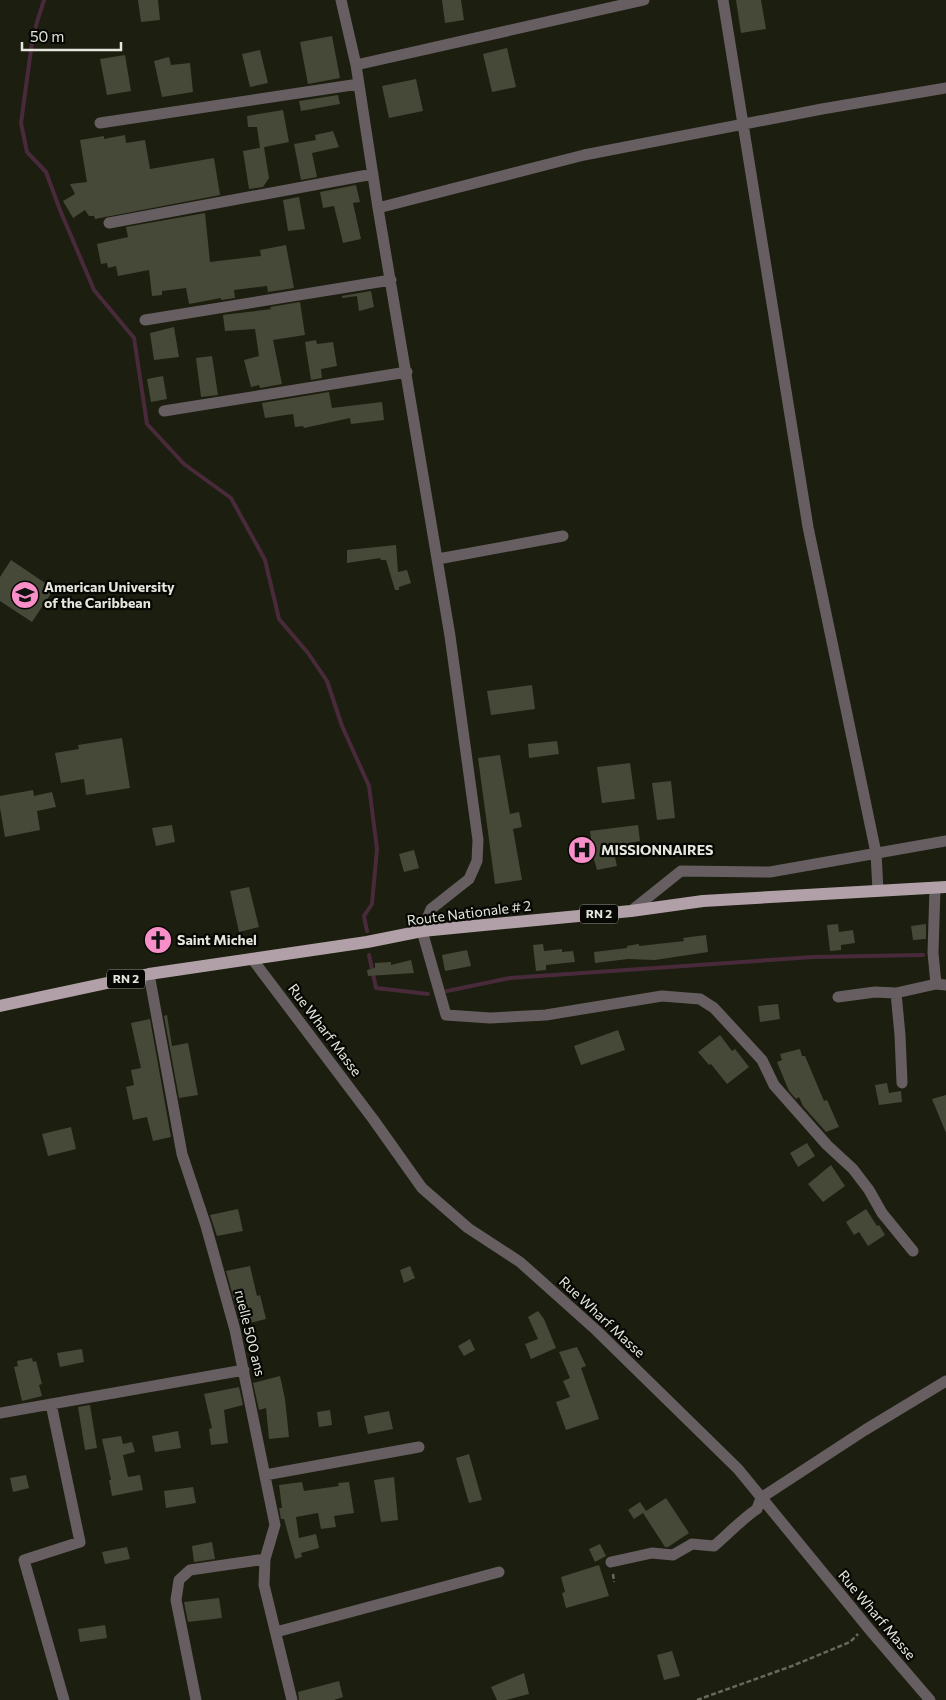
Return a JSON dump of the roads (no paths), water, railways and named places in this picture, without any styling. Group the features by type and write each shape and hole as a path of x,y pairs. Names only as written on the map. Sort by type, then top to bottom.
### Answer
{"main road":[{"name":"Route Nationale # 2","path":"0,1006 149,974 253,960 422,932 631,911 703,901 941,888"}],"street":[{"path":"341,0 356,65 378,208 438,559 478,840 477,861 469,879 431,909 422,932 446,1015 490,1018 546,1015 662,996 700,999 730,1024 762,1060 774,1085 827,1145 853,1168 869,1190 882,1213 913,1251"},
{"path":"356,65 644,0"},
{"path":"723,0 808,527 876,853 878,891"},
{"path":"100,123 359,84"},
{"path":"378,208 584,155 743,124 946,88"},
{"path":"109,223 373,174"},
{"path":"145,320 391,280"},
{"path":"164,411 407,372"},
{"path":"438,559 563,536"},
{"path":"631,911 681,871 770,872 946,841"},
{"path":"838,997 875,992 896,993 941,985 933,953 941,888"},
{"name":"Rue Wharf Masse","path":"253,960 373,1119 422,1188 468,1228 520,1262 596,1330 738,1469 867,1627 930,1700"},
{"name":"ruelle 500 ans","path":"149,974 182,1154 206,1226 235,1330 275,1525 265,1559 264,1585 292,1700"},
{"path":"896,993 902,1083"},
{"path":"0,1413 244,1370"},
{"path":"611,1562 652,1553 673,1556 692,1544 714,1546 757,1509 761,1498 865,1430 946,1381"},
{"path":"51,1404 80,1542 24,1560 64,1700"},
{"path":"265,1475 419,1447"},
{"path":"196,1700 176,1600 179,1580 190,1570 265,1559"},
{"path":"276,1632 499,1572"}],"waterway":[{"path":"44,0 33,35 21,123 27,152 46,172 94,290 134,338 147,424 184,464 231,498 265,560 279,619 308,653 327,681 342,726 369,786 377,849 372,904 364,916 367,931"},
{"path":"369,955 376,988 428,994"},
{"path":"447,991 510,978 813,957 923,955"}],"place":[{"name":"American University of the Caribbean","path":"25,595"},
{"name":"MISSIONNAIRES","path":"582,850"},
{"name":"Saint Michel","path":"158,940"}]}
